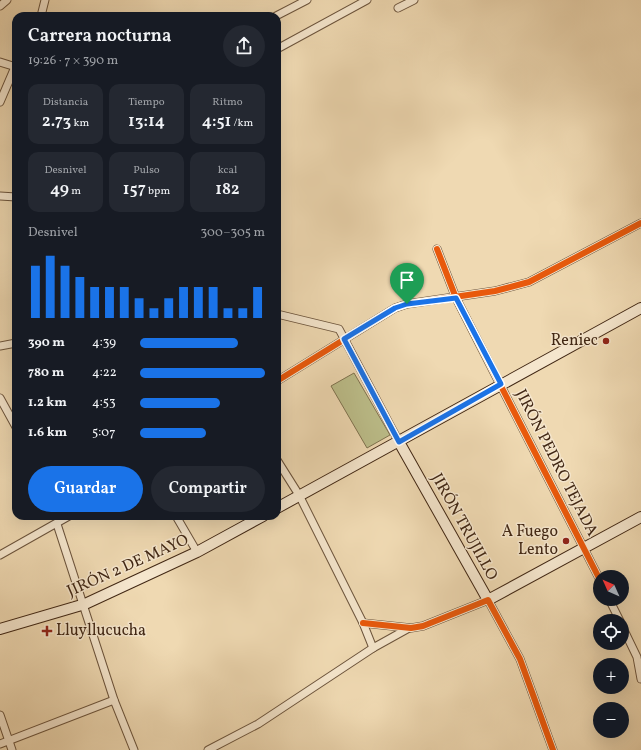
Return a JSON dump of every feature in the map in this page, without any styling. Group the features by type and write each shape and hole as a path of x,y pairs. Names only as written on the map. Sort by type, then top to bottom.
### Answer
{"main road":[{"path":"281,506 641,308"},
{"name":"JIRÓN TRUJILLO","path":"399,442 488,600"},
{"path":"488,600 641,517"},
{"name":"JIRÓN 2 DE MAYO","path":"0,629 85,604 197,552 256,520"}],"street":[{"path":"0,6 7,0"},
{"path":"42,12 46,0"},
{"path":"281,13 307,0"},
{"path":"281,46 367,0"},
{"path":"398,8 414,0"},
{"path":"0,62 12,66"},
{"path":"0,102 12,74"},
{"path":"0,196 12,197"},
{"path":"281,378 395,308 407,304 456,298 495,291 529,282 641,223"},
{"name":"JIRÓN PEDRO TEJADA","path":"438,249 456,298 595,570"},
{"name":"JIRÓN TRUJILLO","path":"281,315 334,326 342,332 344,339 399,442"},
{"path":"0,346 12,344"},
{"path":"0,398 12,420"},
{"path":"281,466 299,495 363,623 373,648"},
{"path":"0,555 62,520"},
{"path":"178,520 197,552"},
{"path":"57,524 85,604 114,700 134,750"},
{"path":"208,750 258,724 373,648 411,628 444,619 488,600"},
{"name":"JIRÓN TRUJILLO","path":"488,600 520,659 553,750"},
{"path":"363,623 411,628"},
{"path":"629,638 639,656 641,679"},
{"path":"0,744 9,742 114,700"},
{"path":"0,715 12,750"}],"green space":[{"path":"354,373 390,435 367,448 331,386"}],"cycle path":[{"path":"281,379 395,308 407,304 495,291 529,282 641,223"},
{"path":"437,249 456,298 595,570"},
{"path":"363,623 411,628 423,626 488,600 520,659 553,750"}],"place":[{"name":"Reniec","path":"606,341"},
{"name":"A Fuego Lento","path":"566,541"},
{"name":"Lluyllucucha","path":"47,631"}],"route":[{"path":"456,298 501,384 399,442 344,339 395,308 407,304 456,298"}]}
